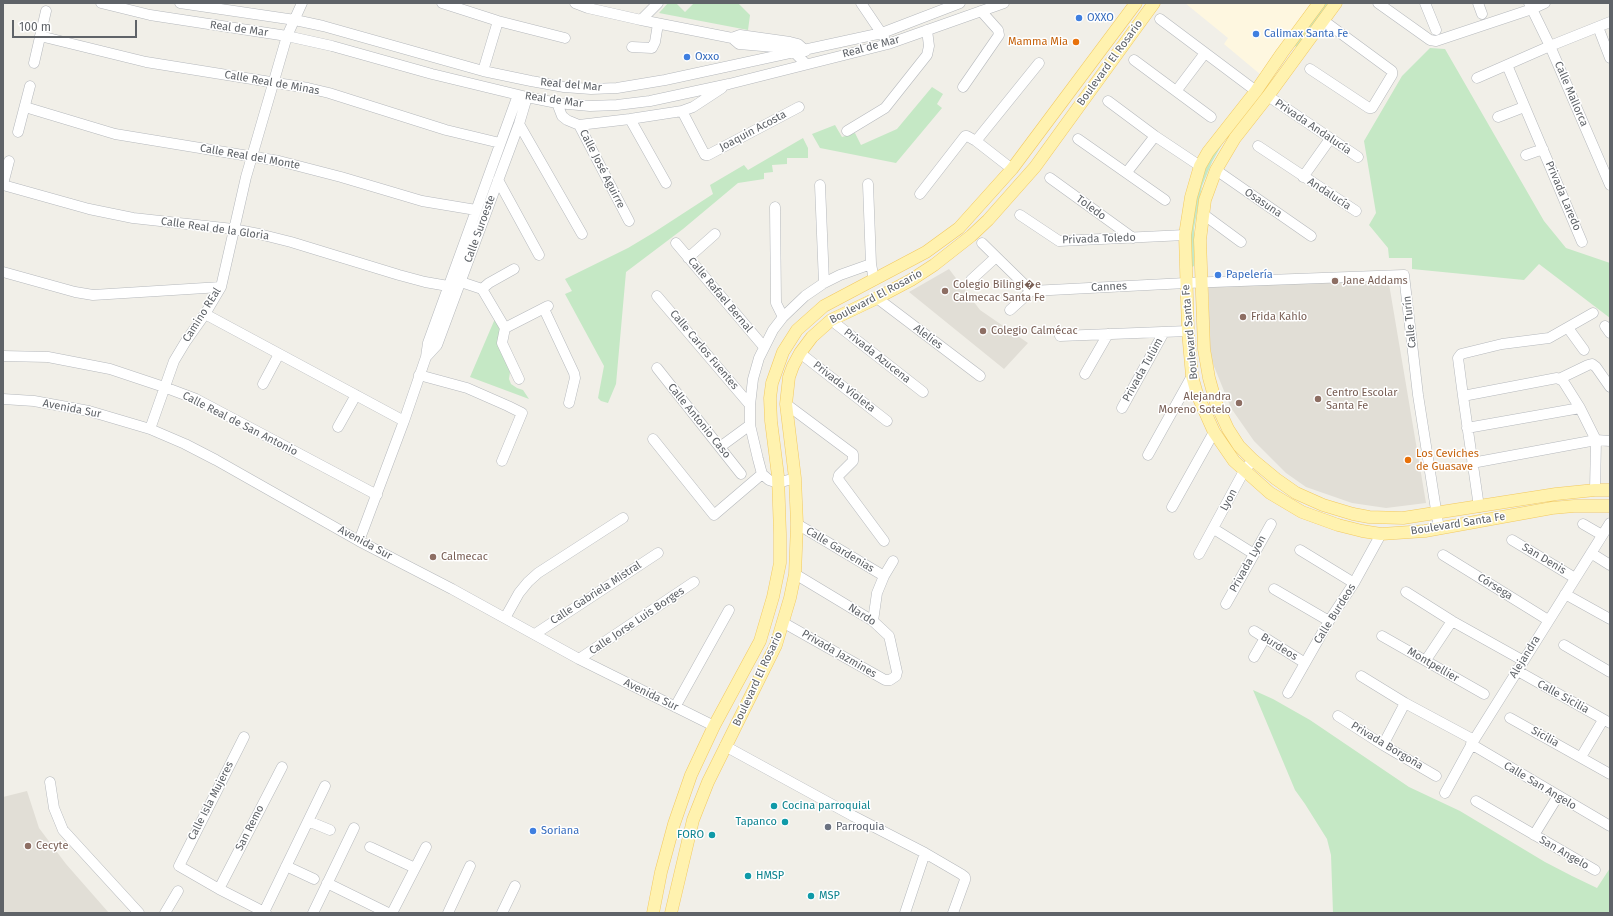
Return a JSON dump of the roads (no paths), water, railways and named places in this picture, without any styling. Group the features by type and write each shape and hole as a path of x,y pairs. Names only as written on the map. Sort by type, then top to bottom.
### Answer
{"main road":[{"name":"Boulevard El Rosario","path":"653,913 674,824 691,775 714,726 760,642 768,618 780,563 778,483 770,398 772,383 783,352 797,330 824,306 926,252 959,228 1012,169 1136,3"},
{"name":"Boulevard El Rosario","path":"671,913 693,820 708,782 776,645 784,622 795,574 797,524 795,478 786,404 789,377 793,366 812,336 831,320 912,280 971,236 1011,195 1035,167 1154,3"},
{"name":"Boulevard Santa Fe","path":"1319,3 1256,91 1208,152 1200,166 1191,197 1185,236 1188,331 1192,376 1197,394 1214,432 1227,452 1244,471 1270,493 1302,512 1338,525 1381,534 1439,529 1552,508 1574,506 1610,506"},
{"name":"Boulevard Santa Fe","path":"1336,3 1268,96 1235,138 1216,170 1208,189 1200,240 1204,342 1209,378 1216,403 1228,430 1239,446 1253,460 1296,493 1313,502 1353,514 1379,518 1403,518 1437,514 1556,494 1610,490"},
{"path":"674,824 691,830"}],"street":[{"name":"Real de Mar","path":"101,3 150,15 287,36 332,46 447,78 522,96 590,106 650,101 729,84 888,44 1004,3"},
{"name":"Real del Mar","path":"180,3 295,20 330,28 483,71 531,82 564,87 592,89 617,88 700,73 882,33 960,3"},
{"name":"Camino REal","path":"150,429 174,361 221,287 246,177 273,82 287,36 302,3"},
{"path":"442,3 498,21 565,38"},
{"path":"575,3 658,24 732,38 739,44 786,48 794,52 806,64"},
{"path":"641,20 658,3"},
{"path":"861,3 888,44"},
{"path":"1426,3 1436,30"},
{"path":"1478,3 1482,14"},
{"path":"1382,4 1430,40 1436,41 1530,6 1545,3"},
{"name":"Calle Mallorca","path":"1530,6 1550,46 1610,185"},
{"path":"34,63 46,11"},
{"path":"963,87 1000,35 998,30 981,11"},
{"path":"1160,19 1256,91"},
{"path":"483,71 498,21"},
{"path":"1310,69 1368,108 1372,108 1392,75 1392,71 1324,21"},
{"path":"1477,78 1610,22"},
{"path":"632,47 652,48 655,42 658,24"},
{"path":"1598,27 1610,58"},
{"path":"847,131 885,108 927,55 929,46 927,30"},
{"path":"732,38 740,35 790,42 805,49 816,61"},
{"name":"Calle Real de Minas","path":"40,36 146,62 273,82 329,93 446,130 500,143"},
{"path":"1177,90 1205,53"},
{"path":"1282,53 1293,61"},
{"path":"1134,60 1177,90 1211,117"},
{"path":"976,141 1039,62"},
{"name":"Privada Laredo","path":"1507,65 1582,242"},
{"path":"579,125 682,111 693,107 729,84"},
{"path":"18,132 30,86"},
{"name":"Calle Suroeste","path":"426,357 437,346 462,282 519,124 522,96"},
{"name":"Calle Suroeste","path":"359,541 404,421 426,357 428,343 500,143 522,96"},
{"name":"Privada Andalucía","path":"1268,96 1358,157"},
{"path":"1108,101 1155,136 1200,166"},
{"name":"Calle José Aguirre","path":"558,102 562,116 579,125 629,221"},
{"name":"Calle Real del Monte","path":"25,106 115,134 253,156 306,167 422,201 476,210"},
{"name":"Joaquin Acosta","path":"682,111 706,155 799,107"},
{"path":"1498,117 1524,107"},
{"path":"630,119 666,183"},
{"path":"519,124 582,234"},
{"path":"1225,130 1235,138"},
{"path":"920,194 963,137 968,136 976,141 1012,169"},
{"path":"1127,172 1155,136"},
{"name":"Andalucía","path":"1303,177 1330,139"},
{"path":"1078,140 1127,172 1165,200"},
{"name":"Andalucía","path":"1258,146 1356,211"},
{"name":"Privada Laredo","path":"1526,155 1543,149"},
{"path":"3,185 9,161"},
{"name":"Osasuna","path":"1216,170 1312,236"},
{"name":"Toledo","path":"1050,178 1132,238"},
{"path":"498,180 539,255"},
{"path":"868,184 870,264 874,280"},
{"name":"Calle Real de la Gloria","path":"3,185 89,209 133,218 233,229 290,242 399,276 448,286"},
{"path":"820,185 824,283"},
{"path":"774,207 776,303 783,317"},
{"path":"1203,214 1241,242"},
{"name":"Privada Toledo","path":"1020,215 1059,241 1185,236"},
{"path":"688,258 715,234"},
{"name":"Calle Rafael Bernal","path":"676,243 764,347"},
{"path":"982,243 1031,291 1010,310"},
{"path":"971,280 996,258"},
{"path":"795,478 778,483 769,480 762,474 750,425 750,405 753,379 759,358 764,347 783,317 805,296 824,283 840,275 870,264"},
{"path":"482,290 489,283 514,269"},
{"path":"3,272 75,292 93,295 221,287"},
{"name":"Calle Turín","path":"1186,283 1404,275 1418,395 1437,514"},
{"path":"462,282 482,290 505,328 502,343 519,379"},
{"name":"Cannes","path":"1031,291 1186,283"},
{"name":"Calle Carlos Fuentes","path":"657,296 750,405"},
{"name":"Alelies","path":"877,298 980,376"},
{"path":"505,328 546,308 574,373 575,378 569,403"},
{"path":"1479,507 1458,358 1460,354 1502,344 1549,338 1593,313"},
{"path":"205,314 404,421"},
{"name":"Privada Azucena","path":"831,320 923,392"},
{"path":"1568,328 1584,350"},
{"name":"Privada Tulúm","path":"1060,336 1188,331"},
{"name":"Privada Tulúm","path":"1122,408 1164,332"},
{"path":"1085,374 1108,334"},
{"name":"Privada Violeta","path":"800,353 887,421"},
{"path":"263,384 279,354"},
{"name":"Calle Real de San Antonio","path":"3,356 48,357 110,369 164,387 196,399 377,495"},
{"path":"1463,396 1561,378 1592,364 1596,366 1610,387"},
{"name":"Calle Antonio Caso","path":"657,368 742,474"},
{"path":"420,375 467,388 522,413 502,461"},
{"path":"1148,455 1192,376"},
{"path":"1561,378 1580,408 1596,440 1596,490"},
{"path":"338,427 356,395"},
{"name":"Avenida Sur","path":"3,400 63,405 113,417 150,429 216,460 359,541 535,634 579,659 675,708 714,726"},
{"path":"786,404 853,454 853,461 839,475 838,479 884,541"},
{"path":"1467,428 1580,408"},
{"path":"720,447 750,425"},
{"path":"1172,507 1214,432"},
{"path":"653,440 714,515 762,474"},
{"path":"1472,463 1596,440 1610,441"},
{"name":"Lyon","path":"1199,554 1214,529 1244,471 1253,460"},
{"path":"1437,514 1439,529"},
{"path":"505,618 519,593 538,573 623,518"},
{"name":"Alejandra","path":"1445,793 1472,742 1522,660 1610,523"},
{"name":"Calle Gardenias","path":"797,524 884,576"},
{"name":"Privada Lyon","path":"1226,604 1271,524"},
{"path":"1583,524 1602,535"},
{"path":"1214,529 1254,554"},
{"name":"Calle Burdeos","path":"1288,693 1329,621 1354,584 1381,534"},
{"name":"San Denis","path":"1512,540 1575,578"},
{"path":"1300,550 1354,584"},
{"name":"Calle Gabriela Mistral","path":"535,634 658,553"},
{"path":"1591,554 1610,565"},
{"name":"Córsega","path":"1443,555 1548,620"},
{"path":"873,621 877,594 884,576 893,562"},
{"name":"Nardo","path":"795,574 873,621 889,636 897,672 894,678"},
{"name":"Calle Jorse Luis Borges","path":"579,659 694,582"},
{"path":"1274,589 1329,621"},
{"path":"1406,592 1452,621 1522,660"},
{"path":"1565,594 1610,620"},
{"path":"675,708 729,610"},
{"path":"1426,660 1452,621"},
{"name":"Privada Jazmines","path":"784,622 885,680 894,678"},
{"name":"Burdeos","path":"1254,631 1305,663"},
{"name":"Montpellier","path":"1382,636 1484,694"},
{"path":"1254,657 1265,638"},
{"path":"1564,644 1610,672"},
{"name":"Calle Sicilia","path":"1516,670 1607,721"},
{"name":"Calle San Angelo","path":"1361,676 1610,826"},
{"path":"1383,745 1405,703"},
{"name":"Privada Borgoña","path":"1338,716 1383,745 1436,776"},
{"name":"Sicilia","path":"1510,718 1610,774"},
{"path":"1581,757 1607,721"},
{"name":"Calle Isla Mujeres","path":"219,889 179,866 244,737"},
{"path":"726,746 853,816 925,853 965,877 953,913"},
{"name":"San Remo","path":"219,889 282,767"},
{"path":"50,782 54,808 63,830 139,913"},
{"path":"219,889 265,912 325,786"},
{"name":"San Angelo","path":"1534,835 1558,796"},
{"name":"San Angelo","path":"1476,801 1595,870"},
{"path":"308,820 330,830"},
{"path":"313,913 354,828"},
{"path":"392,913 426,846"},
{"path":"370,847 416,868"},
{"path":"905,913 925,853"},
{"path":"286,866 314,879"},
{"path":"448,913 470,866"},
{"path":"328,883 388,913"},
{"path":"502,913 515,886"},
{"path":"165,913 178,891"}],"place":[{"name":"OXXO","path":"1079,18"},
{"name":"Calimax Santa Fe","path":"1256,34"},
{"name":"Mamma Mia","path":"1076,42"},
{"name":"Oxxo","path":"687,57"},
{"name":"Papelería","path":"1218,275"},
{"name":"Jane Addams","path":"1335,281"},
{"name":"Colegio Bilingi�e Calmecac Santa Fe","path":"945,291"},
{"name":"Frida Kahlo","path":"1243,317"},
{"name":"Colegio Calmécac","path":"983,331"},
{"name":"Centro Escolar Santa Fe","path":"1318,399"},
{"name":"Alejandra Moreno Sotelo","path":"1239,403"},
{"name":"Los Ceviches de Guasave","path":"1408,460"},
{"name":"Calmecac","path":"433,557"},
{"name":"Cocina parroquial","path":"774,806"},
{"name":"Tapanco","path":"785,822"},
{"name":"Parroquia","path":"828,827"},
{"name":"Soriana","path":"533,831"},
{"name":"FORO","path":"712,835"},
{"name":"Cecyte","path":"28,846"},
{"name":"HMSP","path":"748,876"},
{"name":"MSP","path":"811,896"}]}
